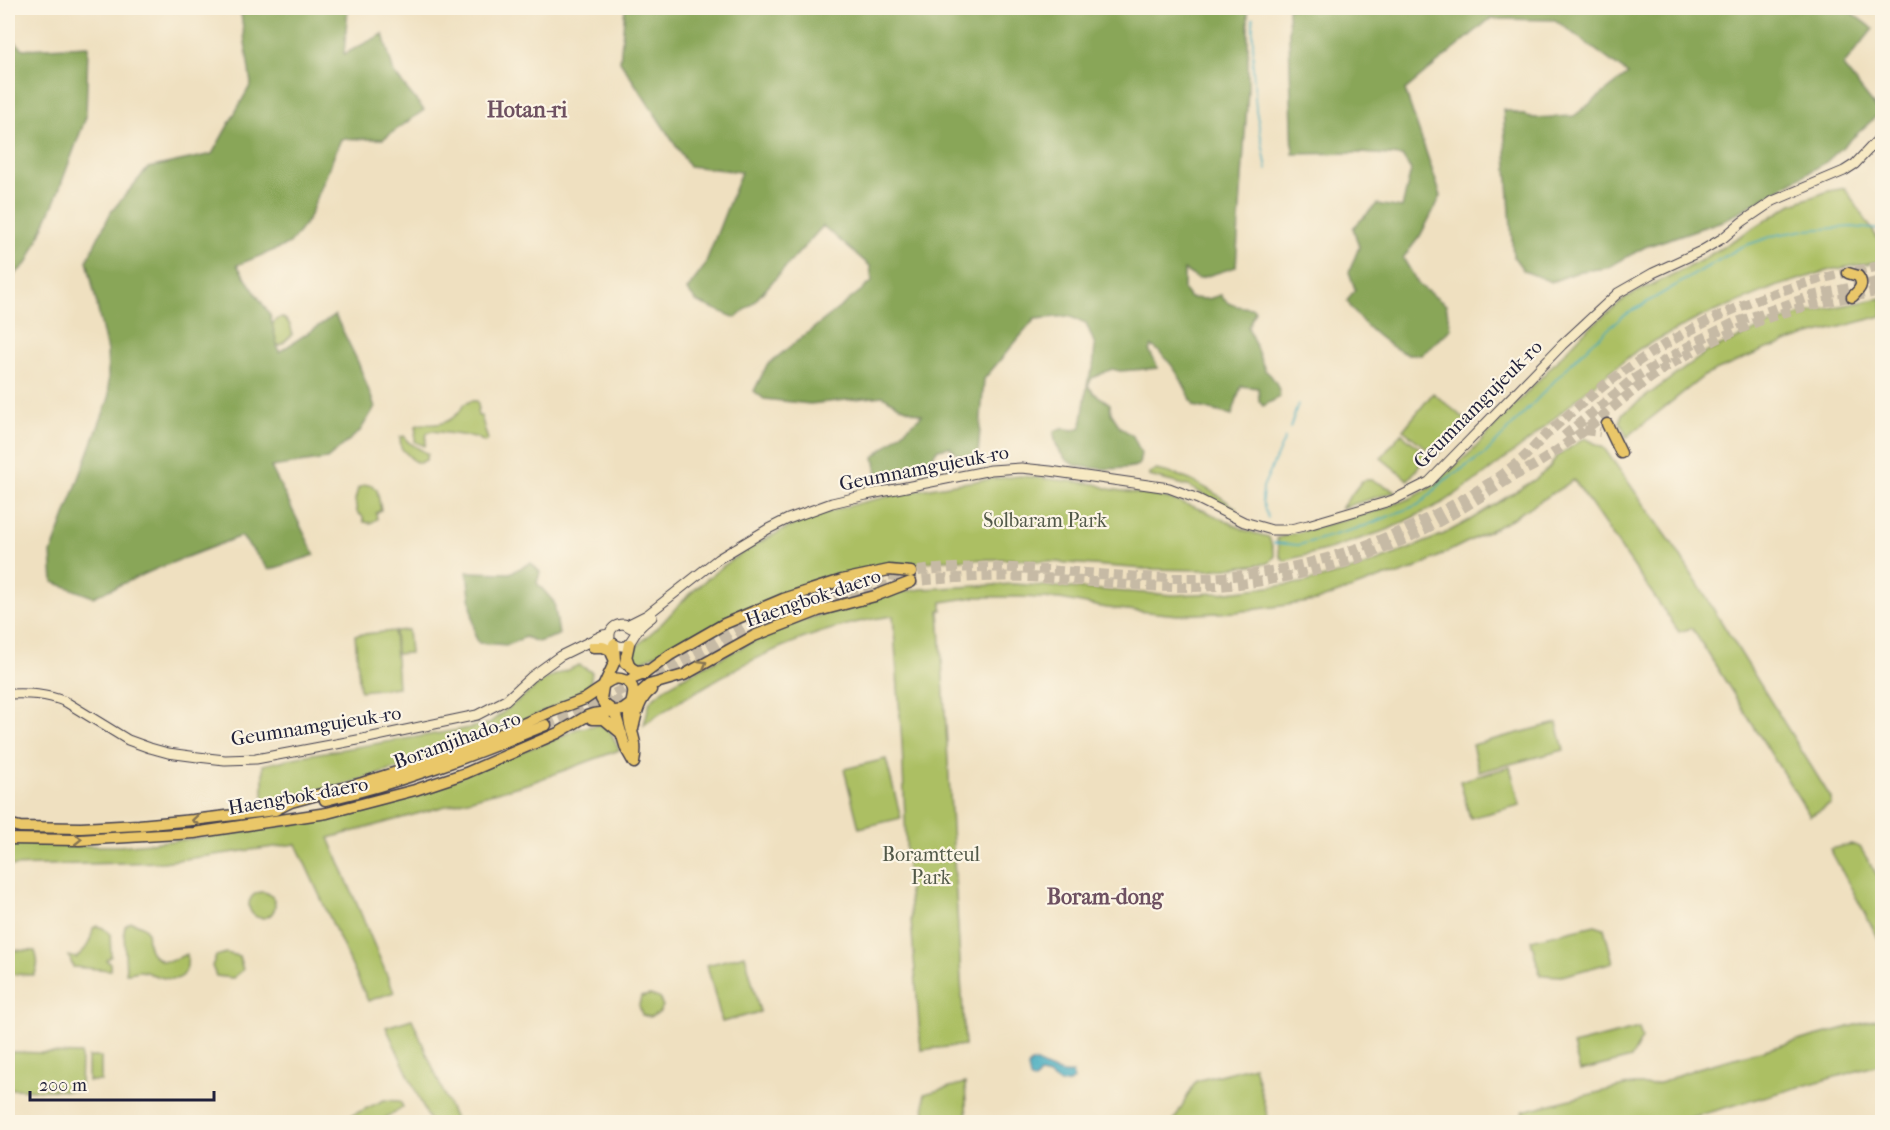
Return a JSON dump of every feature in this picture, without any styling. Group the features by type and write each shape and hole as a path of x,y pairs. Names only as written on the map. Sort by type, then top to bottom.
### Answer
{"highway":[{"path":"1848,273 1858,276 1862,284 1861,289 1852,297"},
{"name":"Haengbok-daero","path":"627,681 644,674 670,654 724,624 783,599 814,588 889,570 911,577 875,596 818,611 754,636 684,675 649,685 632,702"},
{"path":"612,639 615,661 601,693 604,704 613,711 627,733"},
{"path":"627,733 633,689 627,681 624,662 631,641"},
{"path":"592,647 603,647 610,650 615,661"},
{"path":"670,654 668,662 670,670 684,675"},
{"path":"626,656 630,667 636,671 654,667"},
{"path":"627,733 647,693 658,685 684,675"},
{"path":"604,685 616,678 627,681"},
{"name":"Haengbok-daero","path":"20,832 276,815 291,802 362,783 460,752 549,712 585,699 604,685"},
{"path":"553,731 586,716 623,710 632,702"},
{"path":"549,712 555,713 561,725 553,731"},
{"path":"553,731 596,718 603,719 627,733"},
{"name":"Boramjihado-ro","path":"276,815 367,791 475,754 553,731"},
{"path":"8,825 20,832"},
{"path":"8,838 20,832"}],"main road":[{"name":"Geumnamgujeuk-ro","path":"627,625 647,615 724,556 788,519 832,503 991,470 1021,468 1169,488 1198,499 1244,522 1272,530 1286,530 1308,525 1393,500 1429,482 1562,345 1618,293 1708,246 1773,201 1844,171 1855,164 1882,135"},
{"name":"Geumnamgujeuk-ro","path":"631,641 638,628 679,595 682,589"},
{"path":"616,625 627,625 632,630 631,641 622,647 612,639 616,625"},
{"name":"Geumnamgujeuk-ro","path":"8,694 35,693 66,702 128,740 168,753 198,758 246,759 363,739 477,715 506,700 531,677 560,656 603,635 612,639"},
{"name":"Geumnamgujeuk-ro","path":"553,661 559,663 612,639"}],"green space":[{"path":"249,8 348,8 344,54 383,34 394,73 424,110 383,139 341,139 308,220 290,244 237,265 270,315 279,352 335,315 358,362 375,407 360,431 327,459 271,467 315,555 269,570 241,536 156,569 93,597 53,582 51,553 109,398 107,351 87,260 111,212 148,168 212,154 251,84 241,14"},
{"path":"625,8 1248,8 1248,90 1236,267 1198,279 1184,270 1184,290 1190,298 1208,299 1221,295 1231,304 1253,308 1255,311 1248,327 1265,370 1277,385 1280,397 1263,406 1259,401 1258,388 1241,386 1232,415 1194,406 1172,365 1152,346 1149,350 1158,368 1120,371 1112,369 1092,378 1088,386 1110,404 1111,413 1120,427 1133,436 1141,453 1139,465 1103,469 1082,467 1065,458 1056,443 1054,431 1081,427 1088,380 1093,369 1095,345 1086,323 1068,316 1035,319 984,379 978,455 960,457 950,447 938,449 925,467 890,478 877,474 874,457 922,415 899,406 883,396 810,404 764,399 754,391 767,365 872,282 870,266 823,226 754,302 736,318 697,302 687,290 704,267 741,172 689,166 620,61"},
{"path":"1288,8 1845,8 1873,29 1843,66 1880,113 1825,163 1725,220 1645,247 1607,268 1581,271 1551,282 1524,271 1513,256 1503,109 1534,118 1574,116 1628,74 1555,20 1490,19 1405,90 1441,196 1420,236 1403,258 1419,285 1446,305 1451,329 1421,355 1407,354 1387,343 1371,330 1357,316 1347,301 1355,289 1349,272 1359,247 1353,228 1377,204 1402,208 1411,170 1402,156 1361,153 1293,154"},
{"path":"8,35 23,49 88,46 86,117 56,198 28,262 8,281"},
{"path":"1845,188 1882,245 1882,261 1830,270 1775,287 1699,318 1639,349 1531,439 1444,502 1387,530 1284,561 1280,556 1277,538 1380,510 1430,488 1472,451 1583,333 1627,297 1700,261 1792,204"},
{"path":"1882,298 1882,316 1764,350 1704,376 1627,437 1620,421 1622,414 1707,352 1761,328 1805,313"},
{"path":"281,317 290,324 292,335 281,345 273,346 270,330 274,322"},
{"path":"1433,393 1466,420 1436,456 1403,430"},
{"path":"477,401 478,416 481,416 488,440 485,442 475,437 432,431 427,433 425,446 415,442 416,426 445,422 456,415 464,404"},
{"path":"1401,433 1428,455 1408,480 1381,458"},
{"path":"404,436 408,442 428,454 426,460 420,463 414,461 401,448 400,437"},
{"name":"Boramtteul Park","path":"1585,438 1604,448 1676,549 1831,798 1831,804 1810,816 1692,628 1679,632 1574,480 1503,524 1412,570 1386,576 1316,601 1236,612 1178,615 1107,608 1060,599 975,597 942,602 942,610 939,610 965,1045 921,1050 907,867 902,744 893,616 842,626 792,642 745,664 671,706 644,725 650,701 668,686 689,674 784,626 889,594 922,589 1014,584 1173,595 1220,593 1301,583 1353,570 1409,549 1470,520 1536,479 1549,468 1557,456"},
{"path":"1156,470 1199,484 1236,508 1235,511 1188,486 1149,476"},
{"name":"Solbaram Park","path":"1021,476 1096,484 1109,489 1167,498 1203,510 1247,531 1269,537 1275,556 1269,563 1210,570 1145,569 1016,559 940,560 894,567 707,629 642,661 636,661 632,652 636,647 692,592 738,556 789,527 841,508 876,499 953,484"},
{"path":"1372,480 1394,492 1341,508 1362,481"},
{"path":"372,485 377,490 381,510 376,513 377,519 371,523 364,522 363,517 357,512 355,500 358,488"},
{"path":"531,563 540,572 537,583 554,602 559,635 538,642 525,637 508,645 479,643 475,636 467,572 510,573"},
{"path":"408,630 410,653 396,654 395,631"},
{"path":"394,631 398,687 360,691 355,635"},
{"path":"579,665 592,672 590,686 558,705 464,748 307,796 263,801 263,765 307,755 488,724 546,679"},
{"path":"1557,723 1564,750 1479,772 1472,745"},
{"path":"601,724 610,731 619,750 530,783 329,838 394,992 368,1001 296,844 163,862 8,866 8,843 10,842 120,846 200,838 288,825 363,809 550,741 576,729"},
{"path":"886,759 901,818 859,828 844,769"},
{"path":"1510,767 1520,805 1470,818 1460,781"},
{"path":"1851,844 1860,847 1882,883 1882,945 1830,849"},
{"path":"262,892 271,896 275,905 271,914 262,918 253,914 249,905 253,896"},
{"path":"131,922 144,927 151,952 160,960 170,961 187,954 184,975 180,978 169,979 142,971 126,973 124,932 125,926"},
{"path":"1595,925 1604,928 1613,962 1562,976 1540,975 1531,940"},
{"path":"97,926 110,934 111,956 106,960 110,963 110,970 73,967 69,956 76,958 86,948 93,928"},
{"path":"8,950 35,951 37,969 34,975 8,974"},
{"path":"226,953 239,956 243,970 233,978 216,976 212,966 216,956"},
{"path":"745,955 760,1012 722,1022 707,965"},
{"path":"650,995 659,998 663,1006 659,1013 650,1017 642,1015 639,1005 641,997"},
{"path":"1882,1018 1882,1064 1674,1122 1526,1122 1523,1111 1628,1085 1651,1085 1664,1082 1698,1068"},
{"path":"412,1019 456,1122 430,1122 386,1027"},
{"path":"1639,1028 1642,1038 1631,1058 1580,1071 1573,1045"},
{"path":"11,1052 81,1054 80,1091 10,1089"},
{"path":"88,1057 101,1057 101,1081 88,1081"},
{"path":"1254,1066 1269,1122 1173,1122 1196,1081"},
{"path":"965,1083 967,1122 925,1122 924,1094"},
{"path":"384,1100 400,1101 403,1107 379,1122 344,1122 348,1117"}],"water":[{"path":"1037,1062 1044,1067 1072,1073 1074,1080 1060,1084 1049,1076 1040,1074 1034,1081 1030,1078 1028,1067 1031,1063"}],"waterway":[{"path":"1253,18 1256,110 1267,169"},
{"path":"1274,543 1299,545 1362,527 1420,504 1445,480 1485,454 1582,352 1622,317 1741,247 1776,235 1805,230 1852,227 1882,230"},
{"path":"1290,428 1298,404"},
{"path":"1268,518 1262,501 1263,487 1285,438"}],"tunnel":[{"path":"546,725 608,697 761,617 808,598 872,579 915,571 968,567 1159,578 1211,578 1271,571 1349,551 1416,524 1484,486 1522,459 1557,424 1606,384 1686,333 1717,317 1782,291 1848,272 1882,266"},
{"path":"1564,436 1632,380 1701,339 1734,323 1812,296 1882,281"},
{"path":"658,680 713,649 769,622 832,599 898,584 975,577 1029,577 1153,586 1234,585 1312,571 1350,561 1413,536 1535,465 1569,442 1655,375 1704,346 1773,316 1882,291"},
{"path":"1584,430 1600,432"},
{"path":"599,709 639,690"}],"district":[{"name":"Hotan-ri","path":"527,110"},
{"name":"Boram-dong","path":"1105,897"}]}
